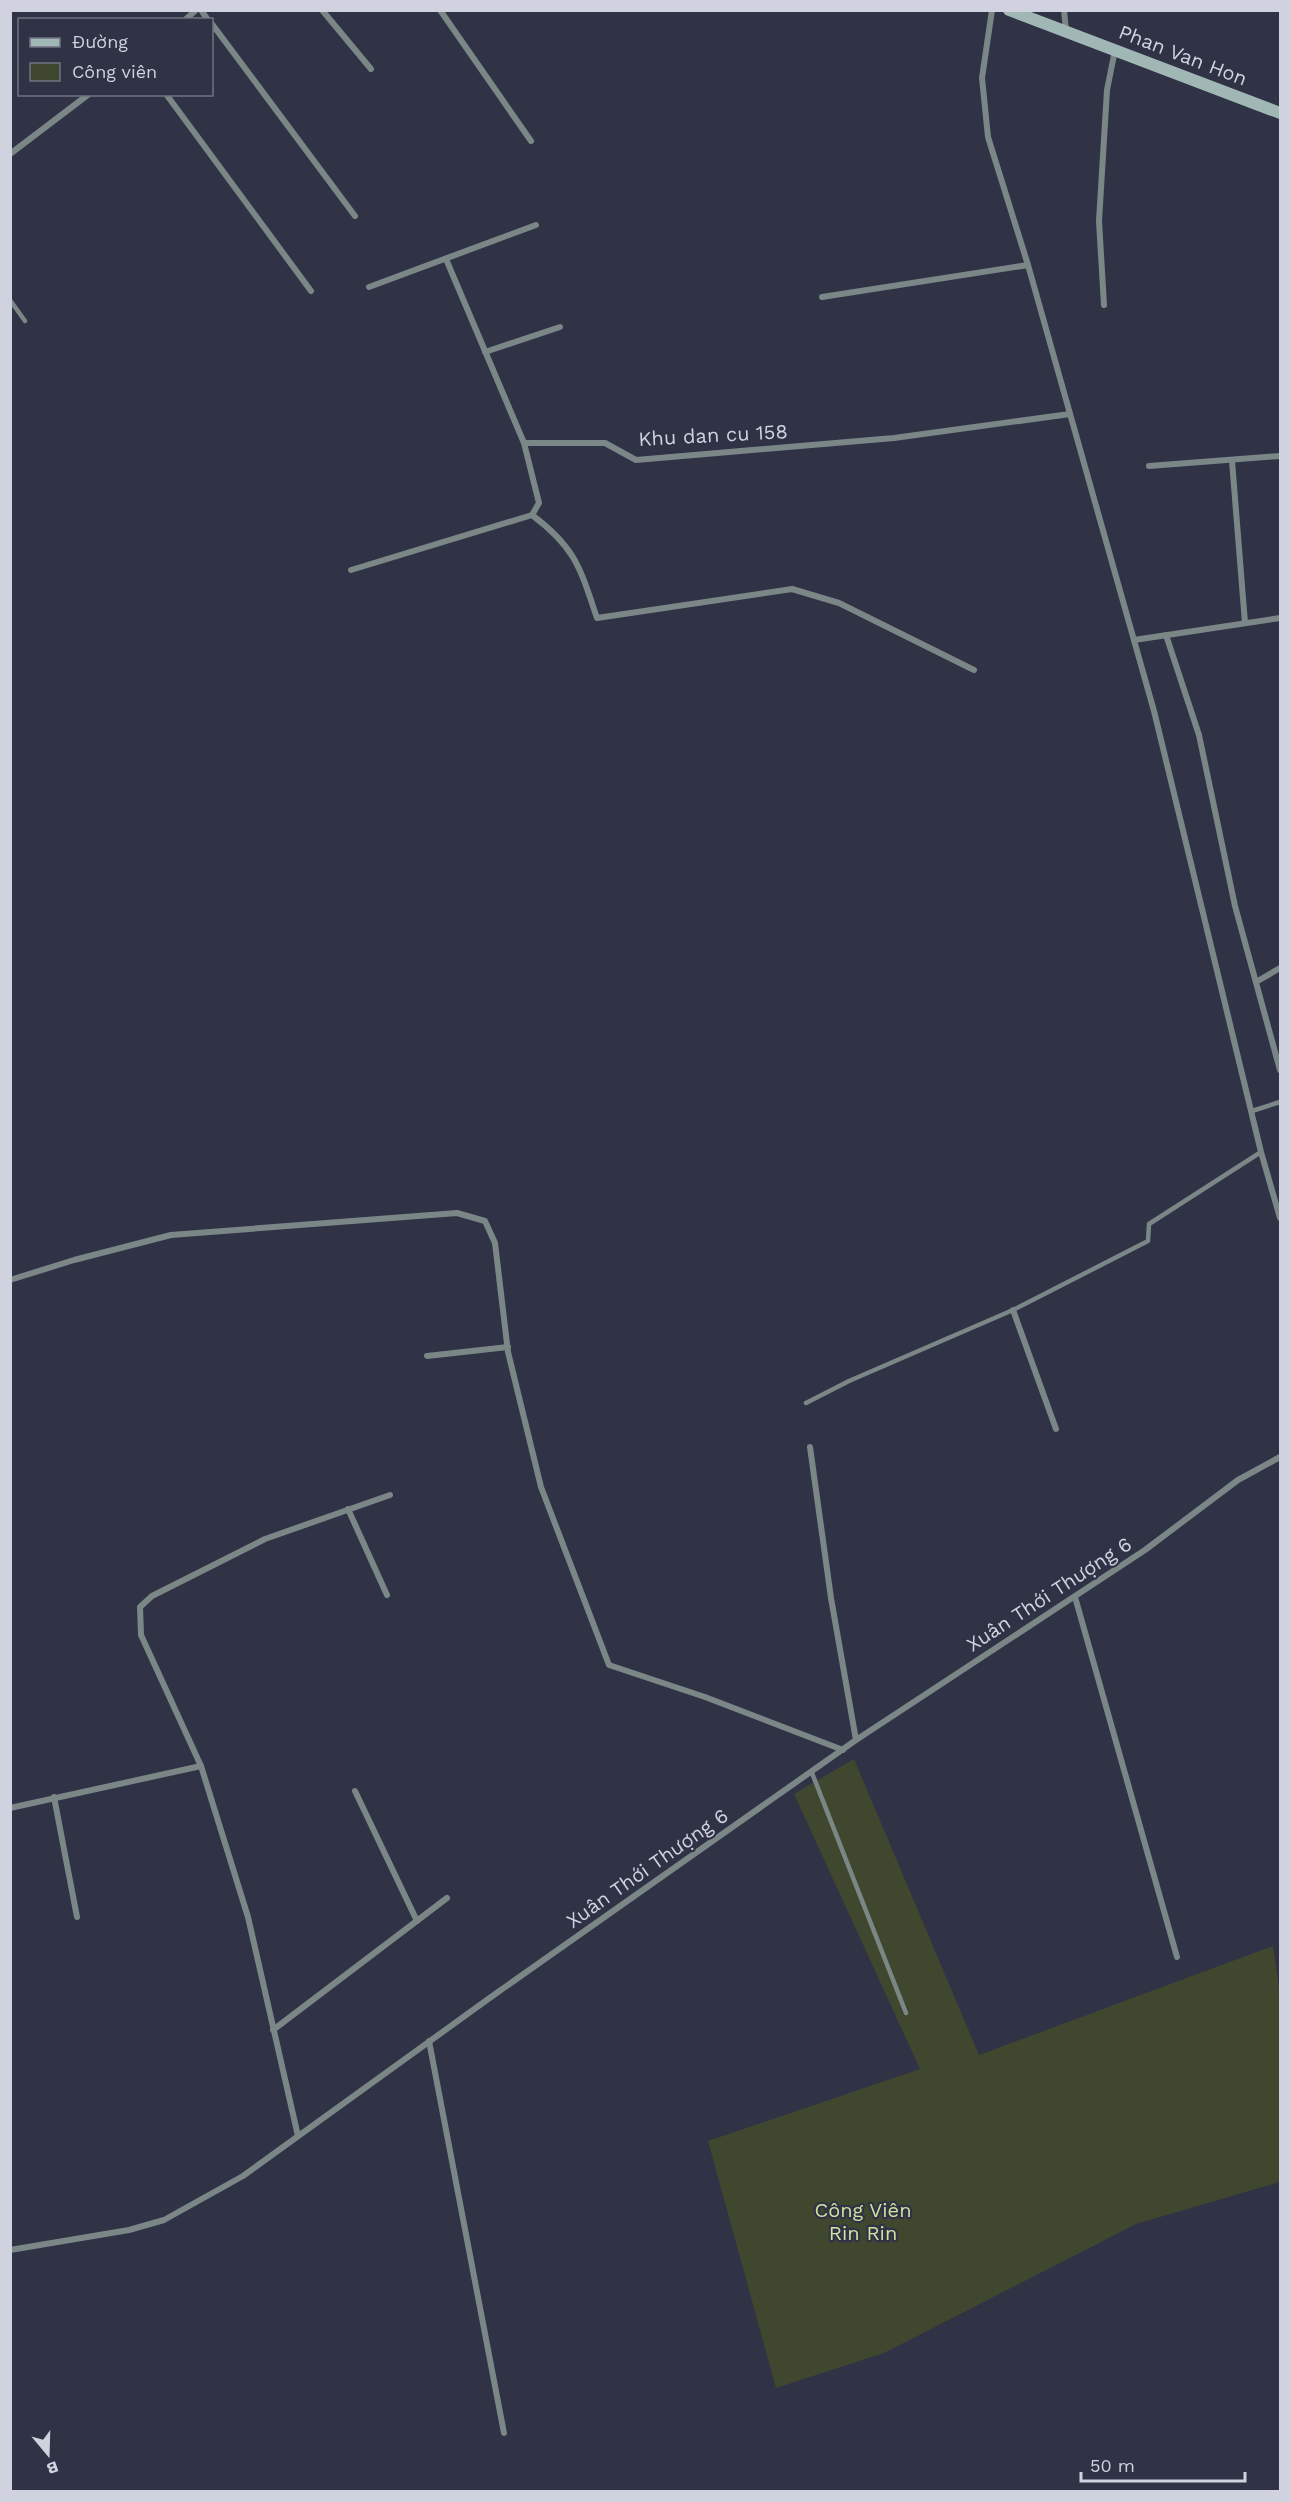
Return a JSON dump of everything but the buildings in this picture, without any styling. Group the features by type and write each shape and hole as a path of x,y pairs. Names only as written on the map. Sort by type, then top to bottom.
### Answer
{"main road":[{"name":"Phan Van Hon","path":"1009,10 1281,113"}],"street":[{"path":"322,10 370,69"},
{"path":"440,10 531,141"},
{"path":"992,10 982,78 988,136 1028,265 1154,711 1261,1152 1281,1218"},
{"path":"1064,10 1066,31"},
{"path":"213,25 355,216"},
{"path":"1104,305 1099,221 1107,90 1115,50"},
{"path":"10,154 86,96"},
{"path":"167,96 311,291"},
{"path":"369,287 536,225"},
{"path":"351,570 532,515 539,503 524,443 446,259"},
{"path":"822,297 1028,265"},
{"path":"485,352 560,327"},
{"name":"Khu dan cu 158","path":"524,443 605,443 636,460 894,438 1070,414"},
{"path":"1149,466 1281,456"},
{"path":"1232,460 1245,623"},
{"path":"532,515 553,530 577,559 597,618 792,589 839,603 974,670"},
{"path":"1134,640 1281,618"},
{"path":"1166,635 1199,735 1235,906 1281,1070"},
{"path":"1256,982 1281,968"},
{"path":"10,1280 74,1260 171,1235 457,1213 485,1221 495,1243 508,1347 541,1487 609,1665 705,1697 843,1750"},
{"path":"1013,1310 1056,1429"},
{"path":"427,1356 508,1347"},
{"path":"810,1447 831,1598 856,1740"},
{"name":"Xuân Thới Thượng 6","path":"10,2250 129,2230 164,2220 243,2176 429,2041 856,1740 1145,1550 1238,1480 1281,1457"},
{"path":"298,2136 248,1917 201,1766 141,1635 140,1607 152,1596 265,1539 390,1495"},
{"path":"348,1509 387,1595"},
{"path":"1075,1597 1177,1956"},
{"path":"10,1808 201,1766"},
{"path":"355,1791 417,1921"},
{"path":"54,1797 78,1917"},
{"path":"273,2030 447,1898"},
{"path":"429,2041 504,2433"}],"lane":[{"path":"10,300 25,321"},
{"path":"1252,1111 1281,1102"},
{"path":"806,1403 849,1381 1013,1310 1148,1241 1149,1224 1261,1152"},
{"path":"812,1773 906,2013"}],"green space":[{"name":"Công Viên Rin Rin","path":"854,1759 979,2055 1273,1946 1280,1995 1280,2182 1136,2224 884,2353 776,2388 708,2141 920,2069 794,1794"}]}
